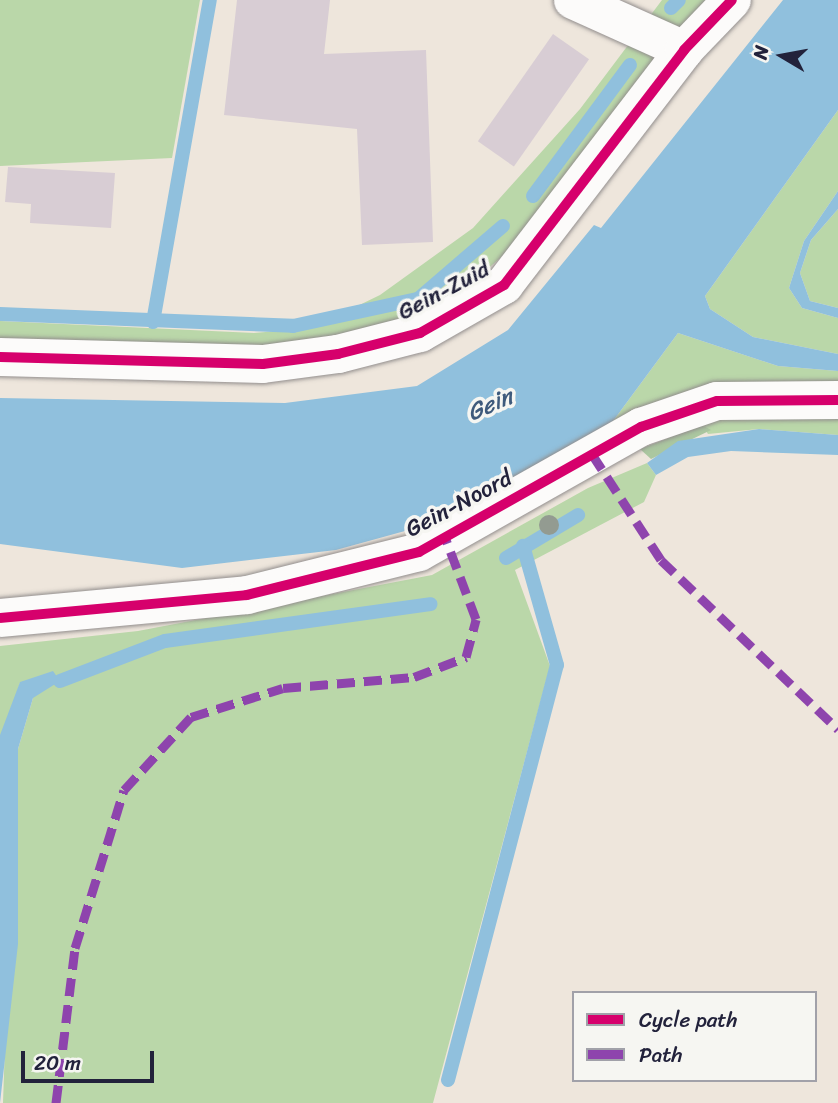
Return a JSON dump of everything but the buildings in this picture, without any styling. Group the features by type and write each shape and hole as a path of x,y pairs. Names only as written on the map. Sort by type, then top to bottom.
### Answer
{"street":[{"path":"573,0 684,50"},
{"name":"Gein-Zuid","path":"0,357 263,363 338,355 419,333 504,285 684,50 732,0"},
{"name":"Gein-Noord","path":"0,618 247,595 419,552 641,427 717,401 838,400"}],"green space":[{"path":"0,0 200,0 172,158 0,166"},
{"path":"662,0 716,0 537,226 453,299 374,334 272,350 0,346 0,321 254,333 312,328 380,295 473,228 580,109"},
{"path":"838,110 838,191 804,241 789,288 802,308 838,318 838,354 753,337 710,309 705,296"},
{"path":"838,209 838,308 810,301 800,273 811,240"},
{"path":"678,333 778,366 838,371 838,386 602,436"},
{"path":"838,414 838,435 759,429 708,434 702,425 704,418"},
{"path":"702,425 711,430 651,459 640,449"},
{"path":"647,463 656,475 644,502 515,570 550,666 433,1103 3,1103 13,808 18,749 33,698 20,683 0,743 0,646 138,631 432,575 588,488"}],"water":[{"name":"Gein","path":"783,0 838,0 838,110 705,296 710,309 753,337 838,354 838,371 778,366 678,333 602,436 405,531 336,550 182,568 0,544 0,398 285,403 417,386 508,330 594,225 601,228"},
{"path":"838,191 838,209 811,240 800,273 810,301 838,308 838,318 802,308 789,288 804,241"},
{"path":"759,429 838,435 838,455 731,451 688,457 656,475 647,463 678,441"},
{"path":"53,671 60,681 33,698 18,749 18,944 0,1103 0,735 20,682"}],"waterway":[{"path":"153,322 210,0"},
{"path":"671,8 679,0"},
{"path":"533,196 630,65"},
{"path":"0,314 293,326 418,299 503,226"},
{"path":"506,558 578,515"},
{"path":"448,1080 557,665 523,546"},
{"path":"60,681 165,641 430,604"}],"marked path":[{"path":"592,454 661,560 838,729"},
{"path":"56,1103 75,948 124,790 191,717 283,688 414,677 466,657 476,619 445,537"}],"cycle path":[{"path":"0,357 263,364 338,354 420,333 504,285 684,50 732,0"},
{"path":"0,618 247,595 419,552 641,427 717,401 838,400"}]}
